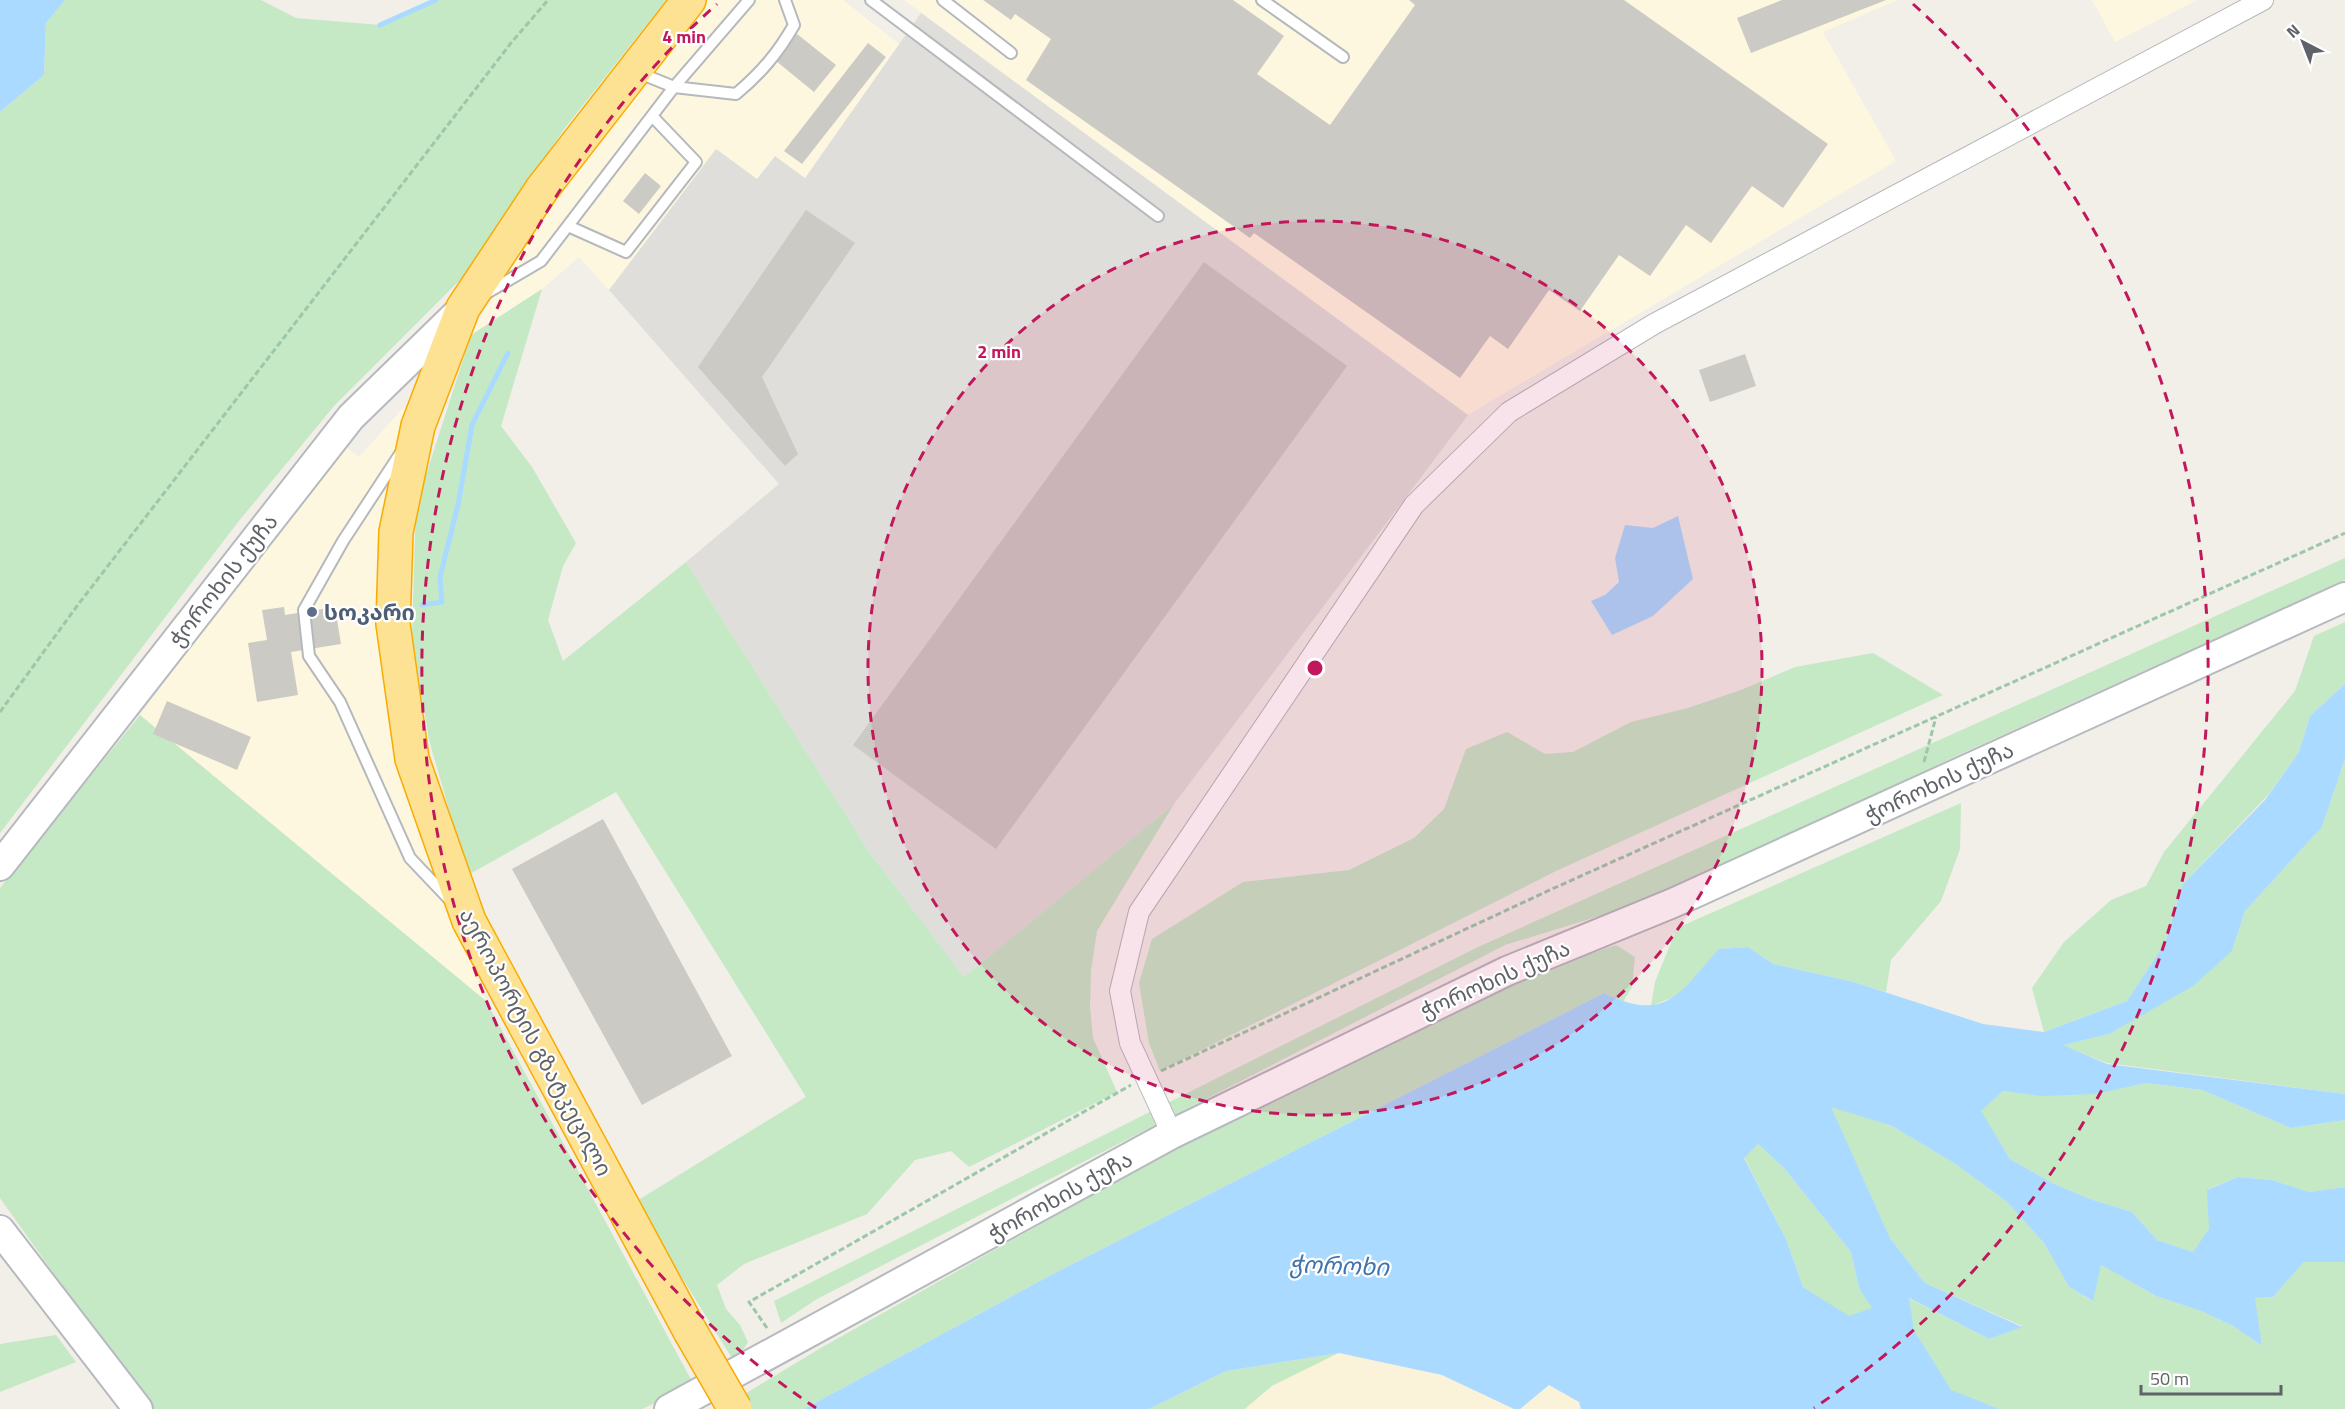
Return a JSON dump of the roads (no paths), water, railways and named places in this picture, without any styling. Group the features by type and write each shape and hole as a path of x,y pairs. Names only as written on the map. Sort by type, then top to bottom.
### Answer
{"highway":[{"name":"აეროპორტის გზატკეცილი","path":"689,0 542,189 463,308 418,426 396,532 393,624 412,759 469,921 690,1331 735,1409"}],"street":[{"path":"1172,1134 1148,1077 1130,1043 1120,991 1139,912 1414,505 1509,412 1654,324 2263,0"},
{"name":"ჭოროხის ქუჩა","path":"0,866 351,417 463,308"},
{"name":"ჭოროხის ქუჩა","path":"669,1409 782,1350 1172,1134 1507,970 1673,903 2345,597"},
{"path":"0,1230 138,1409"}],"lane":[{"path":"463,308 540,261 674,87 749,0"},
{"path":"634,71 674,87 736,94 760,74 779,52 794,25 785,0"},
{"path":"871,0 1158,216"},
{"path":"943,0 1011,53"},
{"path":"1262,0 1342,57"},
{"path":"568,226 626,252 696,162 652,116"},
{"path":"418,426 343,541 304,610 309,656 340,702 410,858 469,921"}],"water":[{"path":"0,0 65,0 46,23 44,75 0,112"},
{"path":"1678,516 1693,579 1653,616 1612,635 1591,601 1605,595 1619,582 1615,558 1625,525 1653,528"},
{"name":"ჭოროხი","path":"2345,684 2345,759 2322,827 2245,911 2232,951 2193,986 2109,1034 2063,1045 2107,1064 2345,1094 2345,1120 2291,1128 2202,1090 2147,1083 2094,1094 2041,1096 2003,1091 1981,1111 2010,1159 2052,1183 2090,1199 2132,1212 2157,1240 2193,1252 2209,1229 2207,1190 2238,1177 2272,1180 2309,1192 2345,1187 2345,1262 2304,1262 2273,1297 2255,1298 2262,1346 2233,1326 2201,1311 2156,1296 2101,1265 2093,1301 2069,1287 2044,1243 2006,1201 1954,1163 1892,1126 1831,1107 1890,1238 1925,1283 2022,1327 1989,1339 1909,1298 1914,1330 1951,1390 1999,1409 1581,1409 1579,1402 1549,1385 1520,1409 1514,1409 1442,1375 1339,1353 1226,1371 1149,1409 804,1409 1051,1275 1604,993 1626,1002 1643,1005 1658,1004 1670,999 1682,990 1719,949 1748,947 1773,964 1854,982 1983,1024 2044,1032 2127,1001 2165,943 2183,884 2265,800 2299,752 2310,716","holes":["1758,1144 1784,1168 1851,1252 1859,1288 1872,1308 1849,1316 1803,1287 1786,1239 1744,1158"]}],"waterway":[{"path":"380,25 436,0"},
{"path":"422,605 442,602 440,577 458,505 472,425 508,353"}],"place":[{"name":"სოკარი","path":"312,612"}]}
